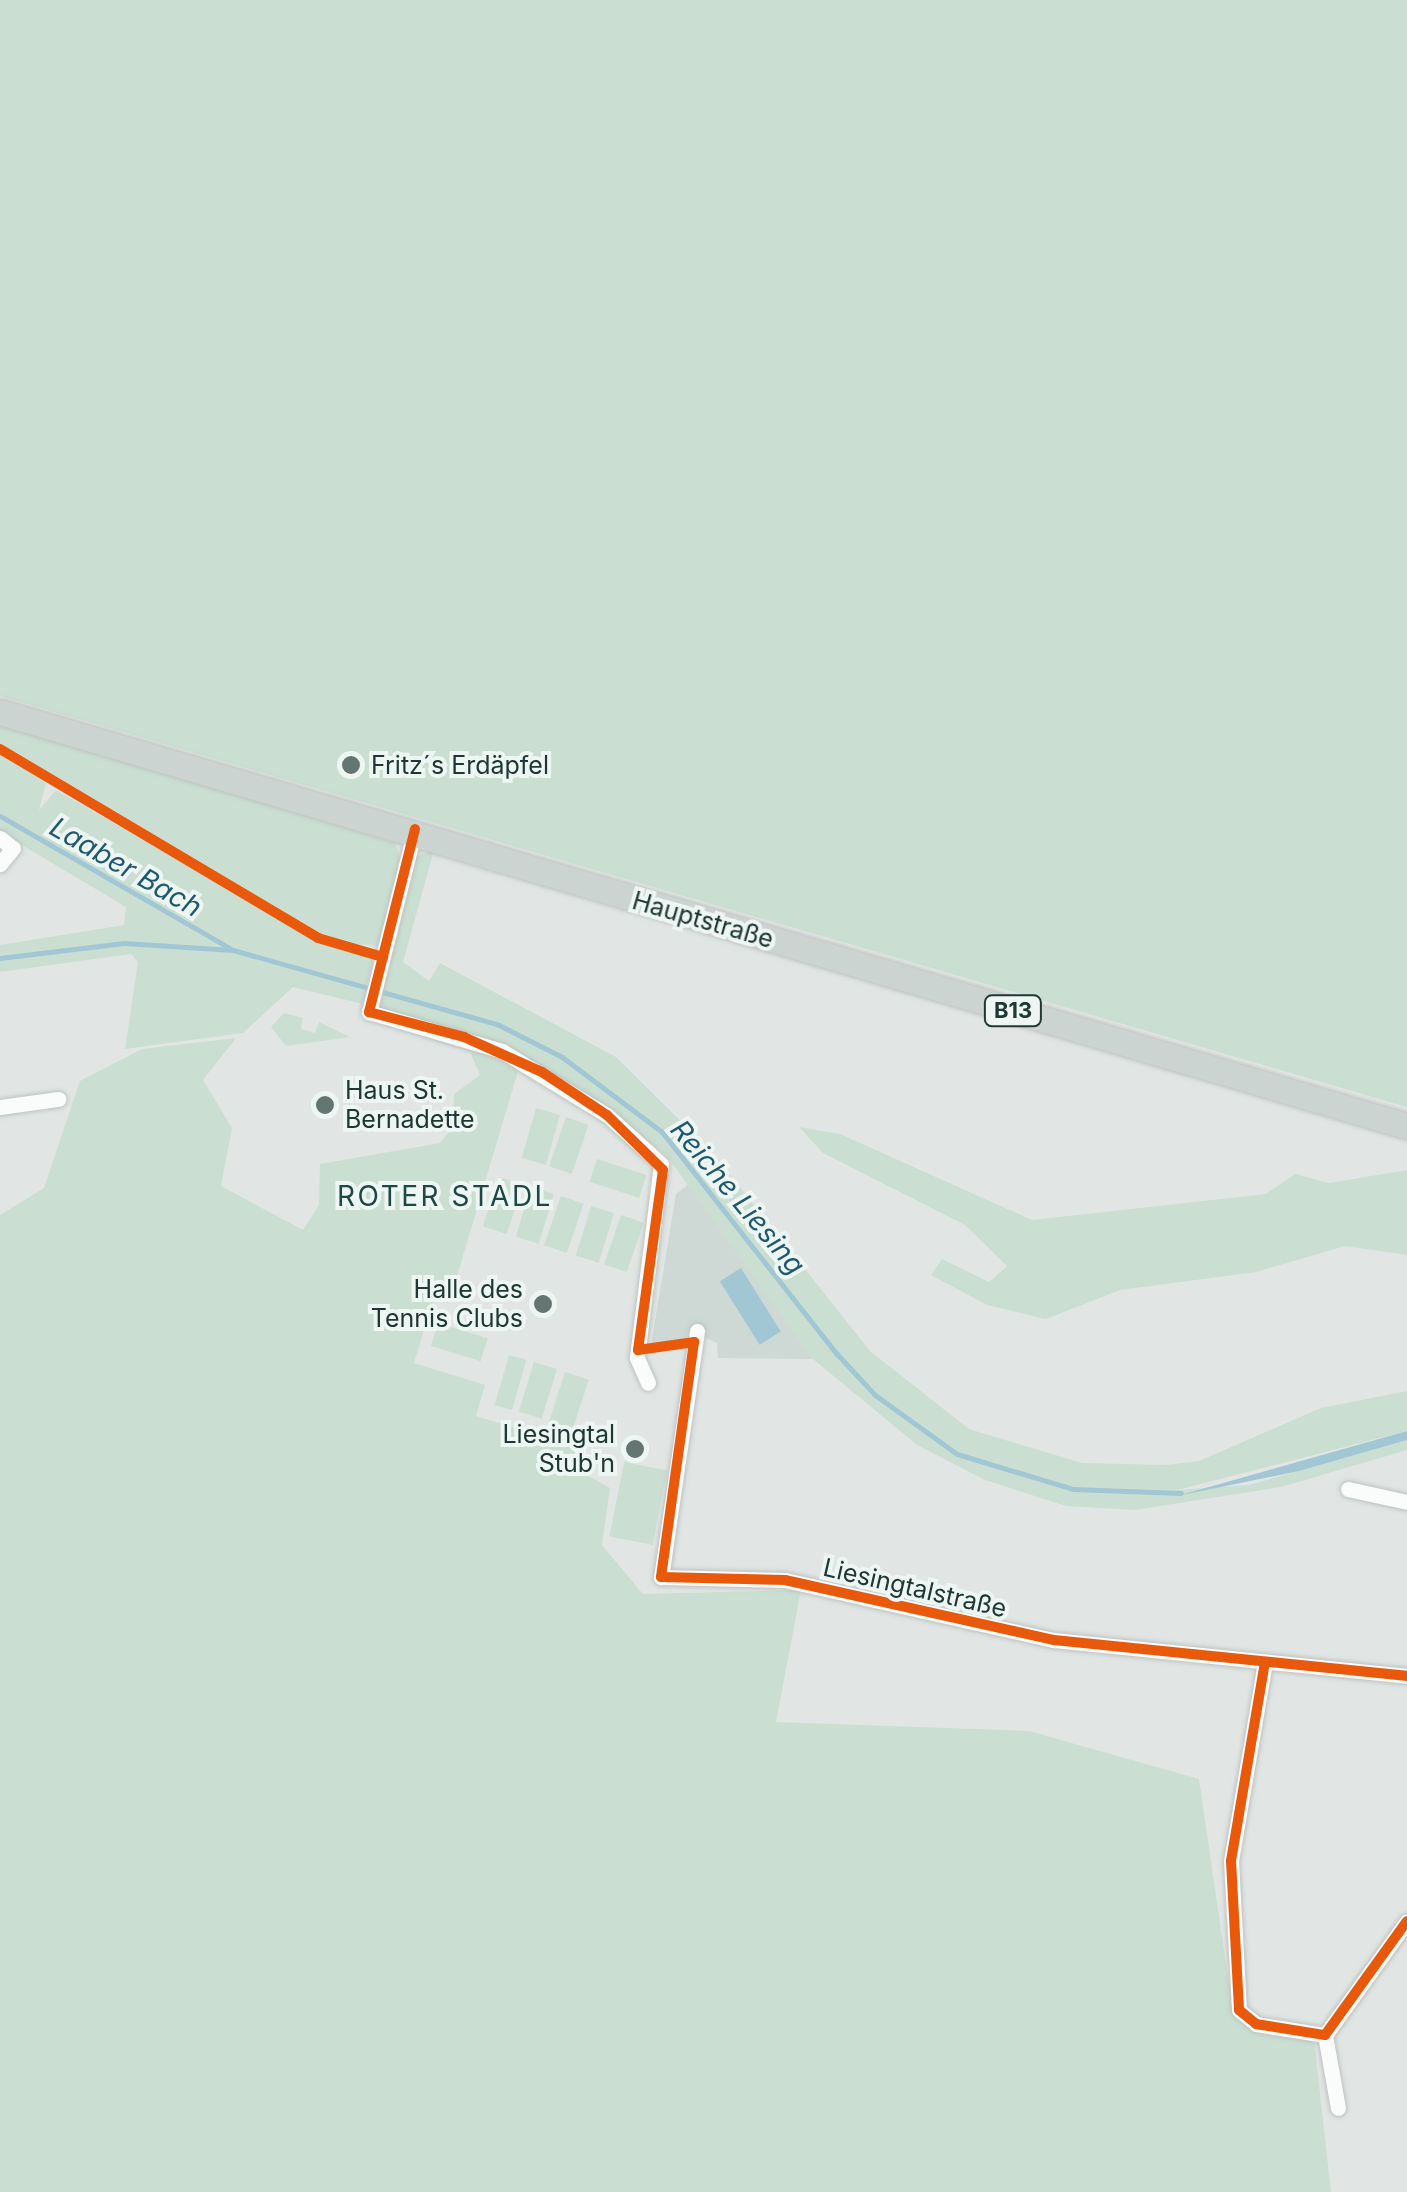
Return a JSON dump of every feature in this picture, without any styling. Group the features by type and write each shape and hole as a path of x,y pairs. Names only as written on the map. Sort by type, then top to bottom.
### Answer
{"main road":[{"name":"Hauptstraße","path":"0,712 415,829 1407,1126"}],"street":[{"path":"415,829 369,1012 464,1037 542,1072 662,1164 637,1358 648,1383"},
{"path":"0,838 13,848 0,864"},
{"path":"0,1107 58,1098"},
{"name":"Liesingtalstraße","path":"697,1331 660,1577 785,1580 1054,1640 1407,1676"},
{"path":"1348,1488 1407,1502"},
{"path":"1266,1662 1231,1861 1236,2002 1256,2024 1325,2035"},
{"path":"1338,2108 1325,2035 1407,1921"}],"shaded area":[{"path":"689,1184 717,1217 813,1359 718,1358 717,1343 689,1330 686,1339 651,1346 676,1194"}],"green space":[{"path":"0,0 1407,0 1407,1107 0,696"},
{"path":"0,720 395,843 400,857 379,946 332,942 133,832 0,746"},
{"path":"0,753 46,783 39,810 56,790 317,940 373,959 363,1004 293,987 243,1033 125,1049 138,962 131,954 0,972 0,945 124,925 126,907 0,832"},
{"path":"434,850 403,962 429,981 440,963 616,1057 712,1152 870,1351 969,1429 1082,1463 1167,1465 1199,1461 1321,1408 1407,1391 1407,1431 1177,1490 1249,1485 1407,1440 1407,1450 1281,1487 1135,1510 1066,1506 985,1480 917,1445 813,1359 667,1156 602,1103 477,1035 377,1008 415,857"},
{"path":"284,1013 303,1018 301,1029 315,1033 319,1022 350,1037 286,1046 271,1027"},
{"path":"381,1023 482,1049 519,1068 449,1303 433,1301 414,1363 485,1385 476,1416 576,1447 571,1466 610,1488 602,1545 643,1594 801,1590 776,1722 1029,1731 1199,1779 1233,2012 1314,2039 1331,2192 0,2192 0,1215 44,1188 80,1081 142,1049 236,1038 203,1080 232,1128 221,1186 303,1230 319,1205 320,1164 440,1143 453,1127 454,1094 480,1075 470,1052"},
{"path":"536,1108 560,1115 546,1165 522,1158"},
{"path":"566,1117 589,1125 572,1174 549,1166"},
{"path":"799,1127 840,1134 1032,1220 1266,1194 1295,1174 1329,1183 1407,1170 1407,1255 1345,1246 1256,1272 1120,1290 1046,1319 987,1305 931,1275 942,1259 989,1282 1007,1266 965,1225 823,1153"},
{"path":"597,1159 646,1175 639,1198 590,1182"},
{"path":"499,1177 523,1185 507,1234 483,1226"},
{"path":"531,1187 554,1194 539,1244 516,1237"},
{"path":"561,1196 584,1204 567,1253 544,1245"},
{"path":"591,1206 614,1213 599,1263 576,1256"},
{"path":"621,1215 644,1223 627,1272 604,1264"},
{"path":"438,1323 488,1338 481,1361 431,1346"},
{"path":"509,1355 526,1360 512,1410 495,1405"},
{"path":"534,1362 557,1369 542,1419 519,1412"},
{"path":"565,1372 589,1380 573,1429 549,1421"},
{"path":"624,1462 667,1470 653,1545 609,1537"}],"water":[{"path":"741,1268 781,1332 760,1345 720,1281"},
{"path":"1407,1431 1407,1440 1299,1471 1177,1496"}],"waterway":[{"name":"Laaber Bach","path":"0,816 231,949"},
{"name":"Reiche Liesing","path":"0,958 124,943 233,950 497,1024 562,1057 662,1132 837,1354 875,1395 957,1454 1073,1489 1181,1493"}],"cycle path":[{"path":"0,749 318,938 383,957"},
{"path":"415,829 369,1012 464,1037 542,1072 607,1115 663,1170 638,1350 694,1342 661,1577 785,1580 1054,1640 1407,1676"},
{"path":"1265,1662 1231,1861 1239,2010 1256,2024 1325,2035 1407,1921"}],"place":[{"name":"Fritz´s Erdäpfel","path":"351,765"},
{"name":"Haus St. Bernadette","path":"325,1105"},
{"name":"Halle des Tennis Clubs","path":"543,1304"},
{"name":"Liesingtal Stub'n","path":"635,1449"}],"district":[{"name":"ROTER STADL","path":"445,1196"}]}
